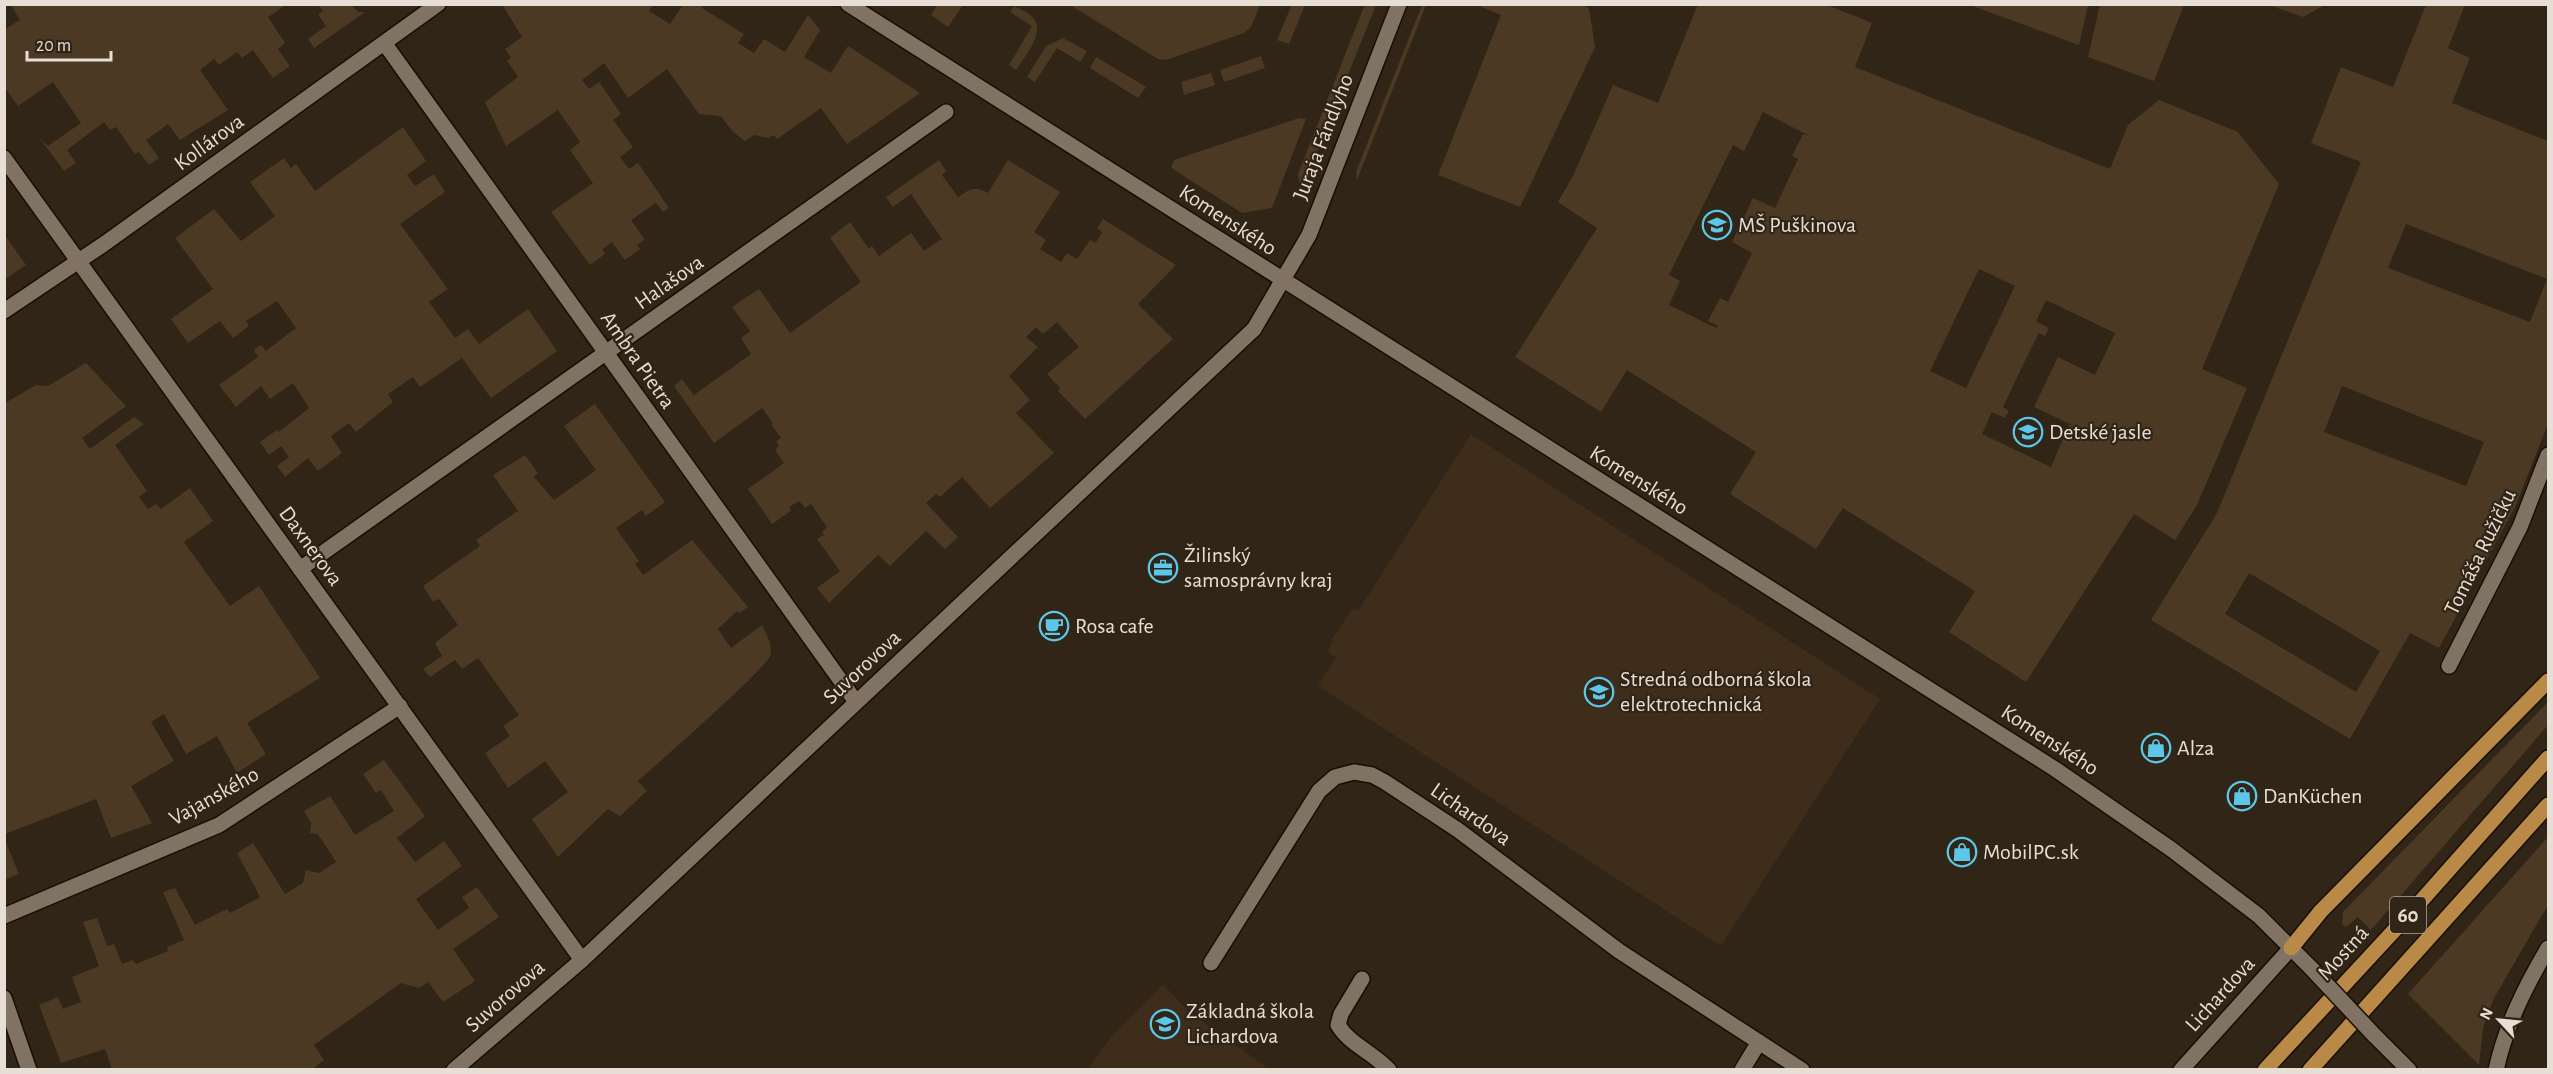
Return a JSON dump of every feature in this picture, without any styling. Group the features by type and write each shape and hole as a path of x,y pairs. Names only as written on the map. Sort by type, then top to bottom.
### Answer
{"main road":[{"path":"2291,948 2321,911 2548,681"},
{"name":"Mostná","path":"2265,1070 2414,909 2548,758"},
{"name":"60","path":"2310,1070 2548,805"}],"street":[{"name":"Kollárova","path":"4,311 80,261 438,4"},
{"name":"Komenského","path":"848,4 1283,282 2055,769 2170,849 2259,916 2409,1070"},
{"name":"Juraja Fándlyho","path":"1283,282 1309,235 1399,4"},
{"name":"Ambra Pietra","path":"385,44 856,702"},
{"name":"Halašova","path":"300,569 946,112"},
{"name":"Daxnerova","path":"4,158 582,960"},
{"name":"Suvorovova","path":"454,1070 582,960 1254,330 1283,282"},
{"name":"Tomáša Ružičku","path":"2449,666 2520,527 2548,455"},
{"name":"Vajanského","path":"4,916 219,825 400,706"},
{"name":"Lichardova","path":"1210,963 1319,791 1335,777 1354,772 1379,778 1449,824 1618,951 1802,1070"},
{"name":"Lichardova","path":"2181,1070 2291,948"},
{"path":"2496,1070 2502,1041 2524,987 2548,948"},
{"path":"1362,979 1341,1014 1338,1026 1345,1037 1381,1061 1389,1070"},
{"path":"4,998 29,1070"},
{"path":"1742,1070 1759,1042"}],"shaded area":[{"path":"502,4 653,5 649,11 670,24 683,5 704,5 702,8 744,34 738,43 754,53 764,39 785,52 808,15 820,30 804,57 831,73 848,46 920,93 847,144 821,108 777,139 773,135 769,138 754,135 745,141 732,131 721,116 699,114 667,69 628,98 604,63 582,80 589,89 599,82 621,114 613,120 633,147 620,157 629,169 638,163 669,208 663,212 656,203 631,220 645,240 637,245 640,249 625,260 612,242 602,249 605,254 590,265 551,212 593,183 570,150 580,142 558,110 506,146 485,102 518,77 507,61 511,57 505,49 522,37"},
{"path":"1292,4 1305,5 1289,44 1277,40"},
{"path":"1365,4 1376,5 1301,191 1298,174"},
{"path":"1580,4 1589,8 1595,47 1520,207 1438,175 1501,15 1477,5"},
{"path":"1698,4 1827,5 1872,23 1855,67 2110,169 2128,125 2159,100 2238,132 2279,184 2202,369 2247,388 2197,505 2175,540 2134,514 2026,682 1949,632 1975,591 1843,508 1816,549 1730,494 1756,452 1627,370 1601,412 1515,357 1597,228 1558,202 1573,176 1613,85 1658,103","holes":["1763,112 1810,136 1803,134 1792,156 1798,159 1775,208 1753,198 1732,242 1752,253 1728,302 1720,298 1708,321 1718,326 1716,328 1669,305 1680,281 1669,275 1733,145 1744,151","1979,269 2015,286 1966,388 1930,371","2046,300 2115,333 2095,375 2058,357 2034,407 2072,425 2069,425 2051,467 1982,434 1992,412 2005,418 2009,411 2003,407 2025,360 2039,333 2045,336 2049,328 2036,321"]},
{"path":"2100,4 2184,5 2154,81 2088,57"},
{"path":"2325,4 2303,17 2269,5"},
{"path":"11,5 286,5 268,17 285,43 278,49 290,66 273,78 253,50 242,58 237,52 219,65 214,59 200,70 228,110 180,140 168,124 146,140 159,158 149,165 139,152 135,154 116,127 110,130 104,122 67,150 76,163 64,171 39,137 48,146 81,123 53,82 18,106 5,88 5,29 20,20"},
{"path":"318,5 352,5 358,12 365,12 314,48 308,39 326,26 318,14 323,11"},
{"path":"937,5 963,5 948,27 931,15"},
{"path":"1070,5 1260,5 1251,27 1244,33 1166,60 1158,59"},
{"path":"1422,5 1426,5 1357,180 1356,172"},
{"path":"1970,5 2088,5 2079,45"},
{"path":"2426,5 2465,5 2448,48 2470,58 2452,103 2548,141 2548,424 2515,507 2439,648 2410,633 2350,739 2151,620 2217,513 2361,162 2311,143 2341,67 2393,87","holes":["2406,224 2547,279 2530,322 2388,268","2342,386 2484,442 2466,486 2324,432","2249,573 2380,651 2356,692 2225,614"]},
{"path":"1014,6 1025,11 1037,25 1032,45 1016,70 1009,65 1032,26 1010,12"},
{"path":"1063,38 1087,51 1080,62 1057,48 1035,82 1027,77 1046,46"},
{"path":"1261,56 1265,68 1224,82 1220,70"},
{"path":"1096,57 1146,87 1138,98 1090,68"},
{"path":"1211,73 1215,85 1184,95 1181,82"},
{"path":"1299,118 1306,119 1272,208 1242,213 1171,168 1174,160"},
{"path":"403,127 426,161 407,175 415,186 434,174 445,192 400,224 448,289 429,302 455,338 468,329 479,344 528,309 557,351 491,398 462,358 420,387 413,377 388,394 393,402 356,432 349,423 331,436 342,453 318,471 308,458 285,477 277,466 289,457 281,446 269,455 260,442 277,430 279,432 309,408 293,383 270,399 261,386 236,407 219,385 258,357 254,350 261,345 266,351 296,328 277,301 246,321 249,326 233,338 220,321 188,343 171,319 213,289 175,238 214,209 241,241 275,216 250,182 284,158 291,168 296,164 315,191"},
{"path":"939,160 946,171 942,175 958,197 973,189 980,189 988,193 1008,160 1060,192 1034,232 1046,240 1040,249 1061,262 1067,253 1077,259 1090,240 1096,243 1102,232 1097,228 1103,219 1176,265 1138,304 1173,339 1085,419 1058,391 1060,388 1047,374 1079,347 1057,322 1043,334 1036,327 1026,337 1038,347 1009,376 1030,400 1016,413 1054,453 990,508 962,477 940,497 936,494 926,503 958,537 945,549 926,531 890,566 878,555 829,603 817,588 840,571 817,539 824,535 822,532 827,527 811,504 805,508 799,501 789,507 791,511 772,524 748,489 784,463 775,450 779,446 776,441 781,438 771,424 773,423 762,408 714,443 674,386 682,379 694,395 751,354 741,338 750,331 732,307 759,289 790,333 861,282 830,238 850,222 869,249 872,246 879,256 911,233 924,251 942,239 911,194 893,207 886,197"},
{"path":"7,238 26,265 5,279 5,239"},
{"path":"86,363 126,406 82,438 90,449 134,417 144,424 115,445 147,491 139,497 148,509 156,504 161,509 190,488 213,521 184,542 230,606 259,586 320,678 247,723 266,754 237,773 217,736 186,754 164,714 151,722 174,761 131,786 152,823 111,838 96,799 5,834 5,403 36,385 48,386"},
{"path":"595,404 665,502 646,516 642,510 616,528 639,561 635,564 643,575 692,540 748,607 739,613 737,611 718,629 731,648 762,625 769,640 771,652 764,665 750,679 638,781 647,791 620,816 608,809 558,857 532,819 568,792 545,761 508,788 485,753 510,736 503,726 519,715 478,658 462,669 455,660 430,677 423,669 442,656 435,643 458,625 441,601 438,599 433,602 423,586 480,546 476,540 518,511 493,475 525,455 538,473 534,477 554,500 596,470 564,426"},
{"name":"Stredná odborná škola elektrotechnická","path":"1471,434 1880,699 1721,946 1318,686 1336,658 1327,651 1333,642 1331,640 1353,608 1358,611"},
{"path":"2548,702 2548,725 2371,930 2358,917 2346,927 2342,924 2343,912"},
{"path":"384,760 425,816 397,838 415,862 444,841 462,866 416,899 438,930 469,908 462,897 477,887 499,917 453,949 475,981 443,1002 428,982 419,988 401,983 314,1045 324,1060 315,1067 316,1069 112,1069 105,1049 61,1063 39,1005 58,997 63,1009 81,1002 72,977 99,966 83,922 97,918 107,946 114,944 122,964 133,960 136,964 168,951 167,947 184,940 163,892 175,888 195,925 227,909 230,913 260,897 237,853 253,843 285,894 303,883 306,870 319,873 336,862 318,834 310,833 311,823 304,811 330,796 355,835 394,811 381,790 376,793 363,774"},
{"path":"2548,837 2548,905 2494,998 2483,1028 2479,1065 2408,994"},
{"path":"4,838 19,874 5,880 4,880"},
{"name":"Základná škola Lichardova","path":"1163,984 1188,1011 1269,1069 1088,1069 1110,1038"}],"place":[{"name":"MŠ Puškinova","path":"1717,225"},
{"name":"Detské jasle","path":"2028,432"},
{"name":"Žilinský samosprávny kraj","path":"1163,568"},
{"name":"Rosa cafe","path":"1054,626"},
{"name":"Stredná odborná škola elektrotechnická","path":"1599,692"},
{"name":"Alza","path":"2156,748"},
{"name":"DanKüchen","path":"2242,796"},
{"name":"MobilPC.sk","path":"1962,852"},
{"name":"Základná škola Lichardova","path":"1165,1024"}]}
